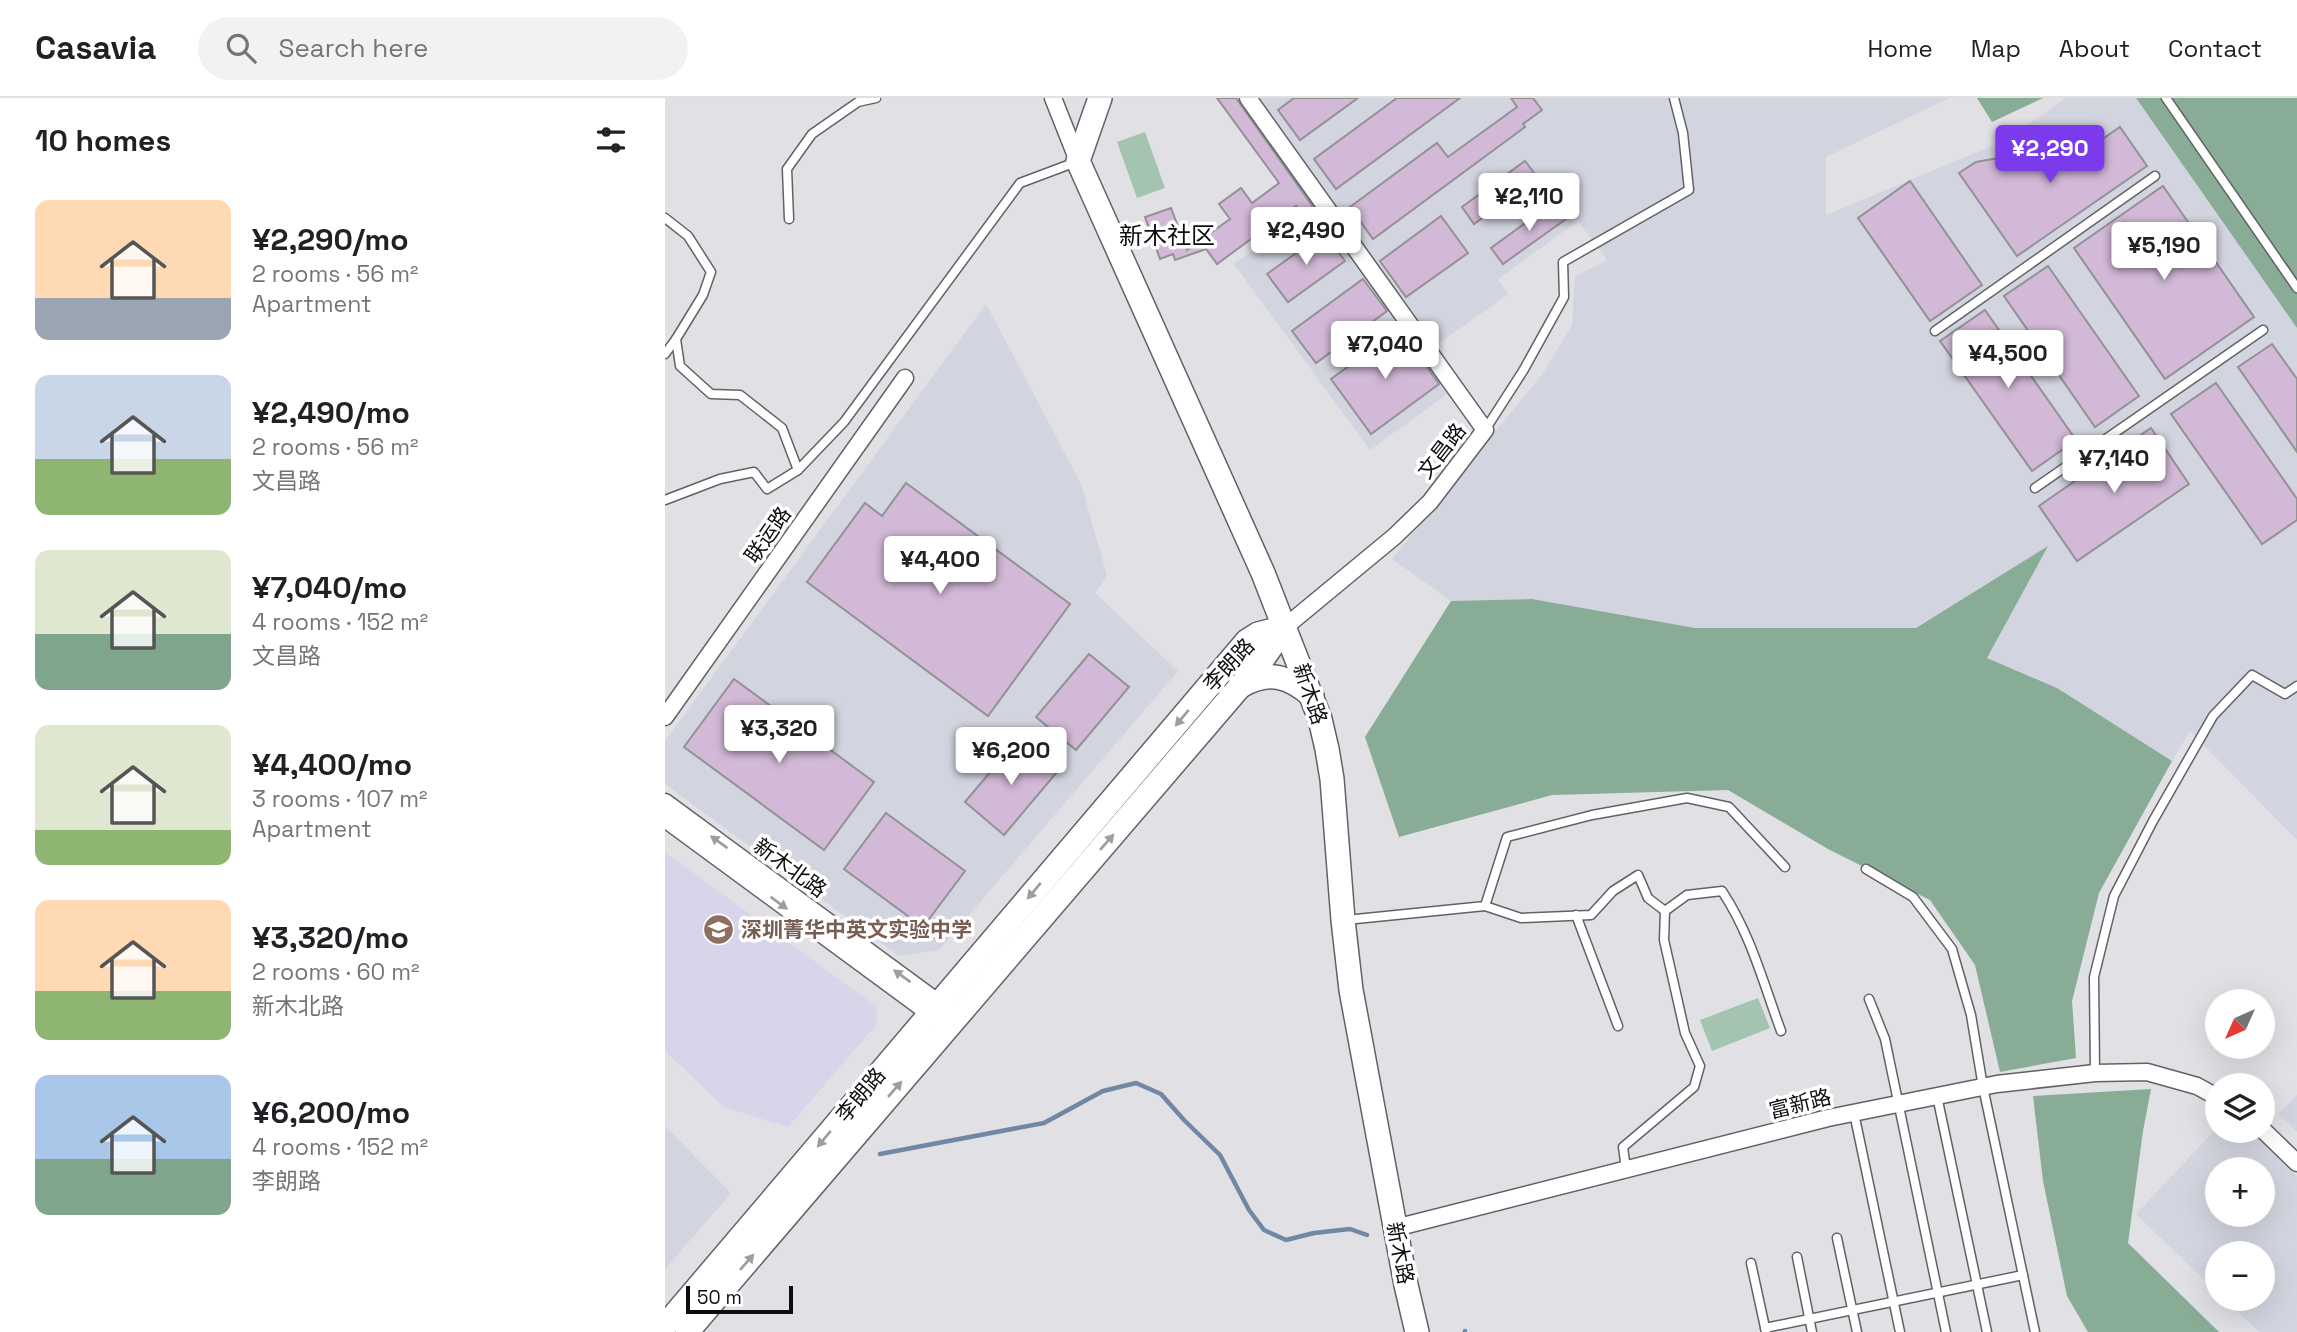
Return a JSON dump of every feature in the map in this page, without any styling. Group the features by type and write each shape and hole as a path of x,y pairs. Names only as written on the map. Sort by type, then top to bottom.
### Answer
{"street":[{"path":"1053,98 1078,161"},
{"path":"1078,161 1100,98"},
{"name":"文昌路","path":"1248,98 1485,430 1430,502 1395,536 1285,627"},
{"name":"新木路","path":"1078,161 1263,573 1312,696 1327,749 1332,779 1351,990 1417,1332"},
{"name":"联运路","path":"665,717 905,378"},
{"name":"李朗路","path":"665,1325 1241,686 1270,652 1285,627"},
{"name":"李朗路","path":"695,1326 1247,640 1258,634 1285,627"},
{"path":"1241,686 1252,680 1277,677 1299,685 1312,696"},
{"name":"新木北路","path":"665,802 944,1015"},
{"name":"新木北路","path":"665,819 944,1015"},
{"name":"富新路","path":"1395,1228 1854,1113 1983,1087 2095,1073 2147,1072 2205,1090"},
{"path":"2275,1142 2297,1163"}],"lane":[{"path":"789,219 787,169 811,134 858,102 876,98"},
{"path":"1485,430 1523,371 1564,298 1563,262 1689,190 1683,133 1674,98"},
{"path":"2166,98 2297,288"},
{"path":"665,500 720,479 754,472 767,489 798,470 843,422 1020,183 1078,161"},
{"path":"1935,331 2155,176"},
{"path":"665,218 688,236 711,272 703,295 665,355"},
{"path":"2035,488 2263,330"},
{"path":"676,339 680,366 711,394 740,395 782,428 798,470"},
{"path":"2095,1073 2094,977 2113,896 2213,716 2252,675 2285,694 2297,685"},
{"path":"1485,906 1507,837 1592,815 1687,798 1729,807 1786,866"},
{"path":"1866,869 1913,897 1952,949 1971,1015 1983,1087 2035,1332"},
{"path":"1343,920 1485,906 1521,918 1591,915 1613,891 1638,875 1648,898 1665,911"},
{"path":"1665,911 1687,895 1722,891 1737,914 1757,959 1781,1031"},
{"path":"1626,1169 1623,1147 1694,1087 1700,1066 1685,1033 1664,940 1665,911"},
{"path":"1576,915 1618,1026"},
{"path":"1870,999 1885,1040 1900,1104 1946,1332"},
{"path":"1937,1096 1987,1332"},
{"path":"1854,1113 1900,1332"},
{"path":"1837,1238 1857,1332"},
{"path":"1797,1257 1812,1332"},
{"path":"1751,1263 1765,1330 2023,1275"}],"shaded area":[{"path":"1256,98 1949,98 1826,157 1826,215 2006,140 2066,98 2136,98 2297,328 2297,840 2190,731 2172,761 2057,688 1987,658 2047,547 1916,628 1695,628 1532,599 1451,601 1392,559 1543,373 1572,325 1575,276 1607,260 1578,221 1498,279 1508,294 1437,345"},
{"path":"1315,205 1451,391 1370,450 1234,264"},
{"path":"986,304 1081,484 1107,576 1095,593 1178,671 939,950 899,956 665,784 665,741"},
{"name":"深圳菁华中英文实验中学","path":"665,852 877,1007 877,1024 788,1127 724,1107 665,1051"},
{"path":"2297,1095 2297,1132 2278,1114"},
{"path":"665,1126 731,1193 665,1269"},
{"path":"2205,1141 2205,1143 2263,1143 2297,1176 2297,1332 2259,1332 2237,1311 2275,1311 2275,1241 2205,1241 2205,1280 2136,1214"}],"green space":[{"path":"1977,98 2043,98 1992,122"},
{"path":"2136,98 2297,98 2297,328"},
{"path":"1145,132 1165,188 1137,198 1117,142"},
{"path":"2048,546 1987,658 2057,688 2172,761 2099,893 2072,1001 2076,1058 2000,1072 1975,965 1930,900 1828,849 1728,790 1552,795 1399,837 1365,737 1451,601 1532,599 1695,628 1916,628"},
{"path":"1758,998 1770,1028 1712,1051 1700,1020"},
{"path":"2151,1089 2128,1243 2219,1332 2088,1332 2067,1296 2043,1181 2033,1096"}],"building":[{"path":"1217,98 1236,98 1313,207 1302,215 1296,206 1217,264 1206,249 1175,260 1173,254 1160,259 1145,217 1171,208 1187,250 1230,219 1219,204 1241,188 1252,203 1279,183"},
{"path":"1294,98 1358,98 1300,140 1278,110"},
{"path":"1397,98 1460,98 1336,189 1314,159"},
{"path":"1511,98 1533,98 1542,110 1523,124 1525,127 1373,239 1350,207 1437,143 1448,157 1517,107"},
{"path":"2120,127 2147,166 2017,256 1959,173 1976,162 2101,140"},
{"path":"1525,161 1538,178 1474,224 1462,207"},
{"path":"1910,181 1982,285 1930,321 1858,218"},
{"path":"2163,186 2254,317 2165,379 2074,248"},
{"path":"1554,202 1566,219 1503,264 1491,248"},
{"path":"1441,216 1468,253 1406,297 1380,261"},
{"path":"1324,233 1345,261 1288,302 1267,274"},
{"path":"2048,266 2139,396 2095,427 2004,296"},
{"path":"1363,279 1387,311 1316,363 1292,331"},
{"path":"1985,310 2076,440 2032,471 1940,341"},
{"path":"1400,329 1439,384 1371,434 1331,379"},
{"path":"2272,344 2297,379 2297,452 2238,367"},
{"path":"2216,383 2297,499 2297,520 2262,544 2171,414"},
{"path":"2151,428 2189,484 2077,561 2039,506"},
{"path":"906,483 1070,604 988,716 807,582 865,503 882,516"},
{"path":"1089,654 1129,687 1076,750 1036,717"},
{"path":"734,679 874,782 824,850 684,747"},
{"path":"1018,739 1057,772 1004,835 965,802"},
{"path":"886,813 965,871 923,927 844,869"}],"waterway":[{"path":"880,1154 1044,1123 1103,1091 1136,1083 1161,1094 1220,1155 1249,1210 1264,1230 1286,1240 1314,1233 1350,1229 1367,1235"}],"place":[{"name":"深圳菁华中英文实验中学","path":"718,930"}],"district":[{"name":"新木社区","path":"1167,236"}]}
